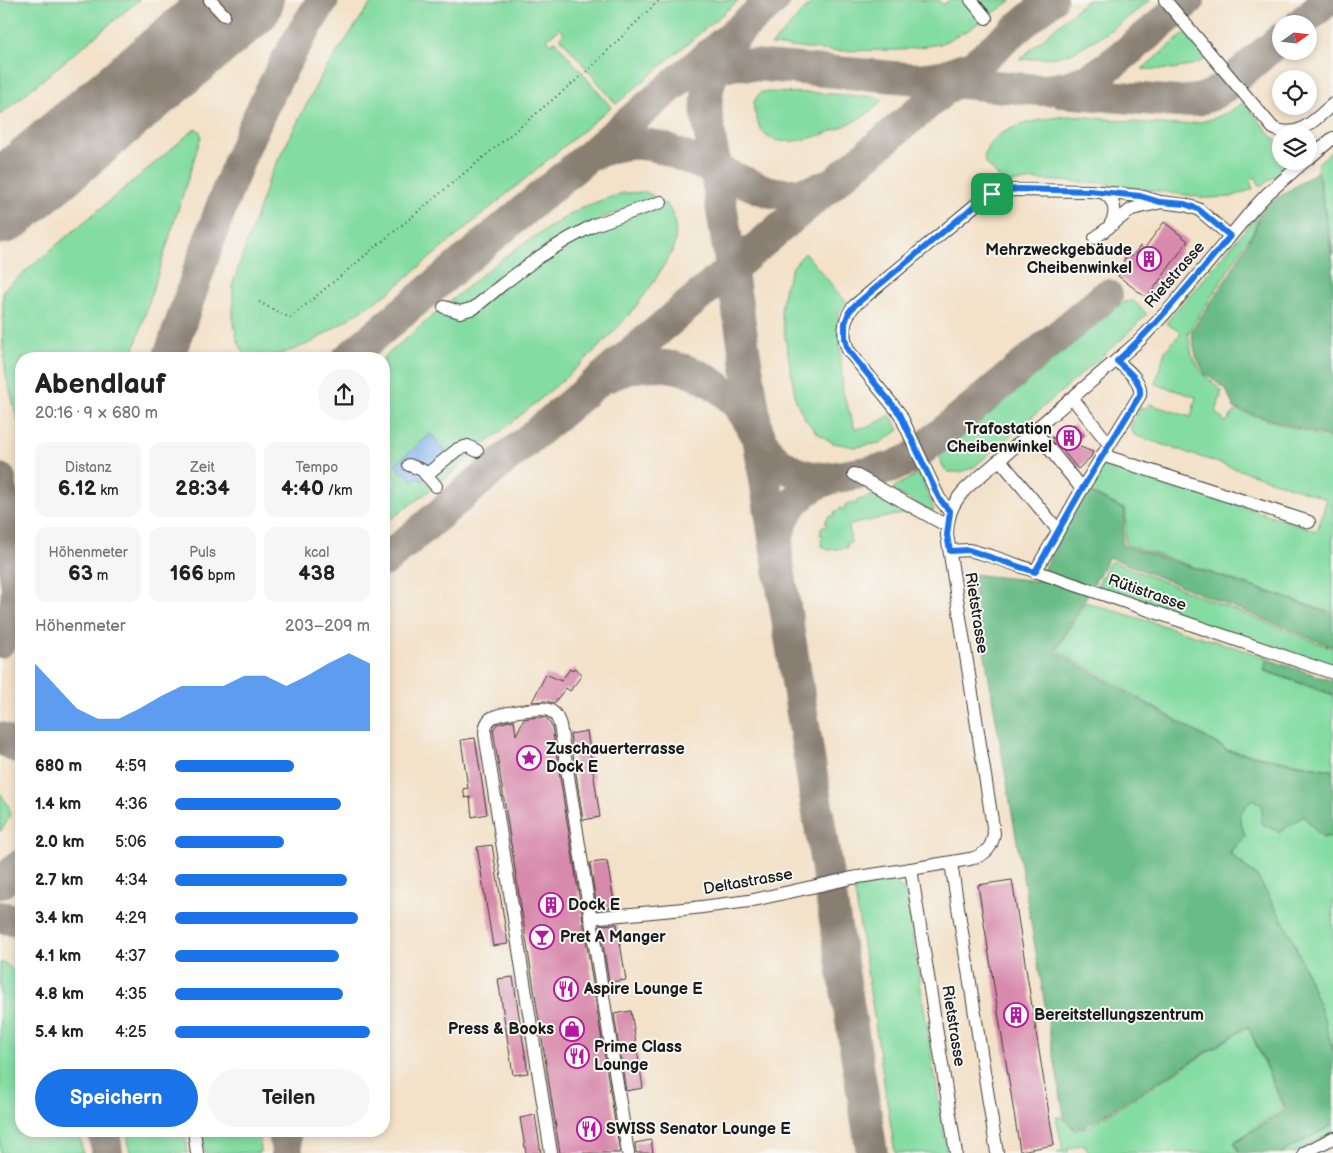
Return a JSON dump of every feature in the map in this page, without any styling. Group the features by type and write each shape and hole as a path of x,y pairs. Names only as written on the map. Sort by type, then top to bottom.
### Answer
{"lane":[{"path":"210,0 224,15"},
{"path":"971,0 986,18"},
{"path":"1165,0 1272,127"},
{"path":"1309,125 1333,104"},
{"path":"1317,151 1333,138"},
{"name":"Rietstrasse","path":"956,1153 911,869 970,860 986,853 993,841 994,833 950,551 947,526 950,512 964,490 1140,340 1267,194 1291,170"},
{"path":"950,512 939,498 900,414 848,350 844,330 849,312 854,306 975,205 992,194 1004,190 1102,192 1140,196 1160,202 1185,204 1198,209 1230,236"},
{"path":"1102,192 1110,198 1114,208 1114,219 1110,225"},
{"path":"444,307 460,312 474,308 538,257 568,238 594,225 661,202"},
{"path":"1094,238 1132,209 1160,202"},
{"path":"1035,572 1082,489 1139,398 1141,391 1137,382 1117,361"},
{"path":"1073,398 1106,450 1309,522"},
{"path":"1035,431 1082,489"},
{"path":"426,475 458,449 468,446 477,452"},
{"path":"1000,460 1058,530"},
{"path":"409,465 422,470 436,486"},
{"path":"854,474 947,526"},
{"name":"Rütistrasse","path":"950,551 969,550 1333,672"},
{"path":"551,1153 485,738 487,723 494,716 539,709 549,710 557,715 560,725 628,1153"},
{"path":"951,863 997,1153"},
{"name":"Deltastrasse","path":"590,918 694,908 749,900 852,878 911,869"},
{"path":"195,1137 197,1153"},
{"path":"1304,1153 1333,1138"}],"path":[{"path":"259,302 290,318 586,72 658,0"}],"green space":[{"path":"0,0 139,0 0,115"},
{"path":"373,0 739,0 616,104 560,37 564,33 560,28 547,39 551,44 555,41 611,107 387,294 311,343 286,352 243,352 237,339 233,319 233,283 270,176 321,76"},
{"path":"814,0 939,0 943,5 949,0 966,0 983,20 970,29 940,44 899,50 832,51 771,45"},
{"path":"975,0 1012,0 988,17"},
{"path":"1087,0 1151,0 1107,33 1071,53 1056,57 1019,60"},
{"path":"1185,33 1207,58 1184,67 1142,69"},
{"path":"761,92 817,93 876,97 883,100 865,115 843,126 812,138 782,141 770,138 760,128 754,111 754,104"},
{"path":"1244,102 1272,136 1272,170 1283,170 1260,187 1256,177 1250,180 1253,189 1231,197 1208,198 1100,183 1038,180 1004,183 986,163 984,157 990,144 1000,134 1039,120 1075,116 1171,125 1202,122 1233,110"},
{"path":"195,129 200,131 201,137 133,352 15,352 15,410 6,375 3,348 3,290"},
{"path":"1333,150 1333,255 1317,164"},
{"path":"1318,171 1333,263 1333,438 1234,408 1226,389 1205,374 1196,356 1191,332 1231,272 1254,232 1264,207"},
{"path":"646,192 655,197 655,199 604,217 470,308 448,303 521,245 582,207 623,193"},
{"path":"666,203 672,213 676,235 673,249 644,295 625,320 602,343 553,388 479,449 471,444 413,471 433,488 390,520 390,352 441,309 460,315 594,228"},
{"path":"1260,212 1253,232 1188,333 1192,355 1203,374 1222,391 1216,413 1226,422 1236,410 1333,440 1333,613 1125,544 1126,510 1087,490 1103,462 1109,462 1317,531 1327,499 1134,435 1130,427 1140,408 1147,408 1149,404 1191,417 1196,397 1155,384 1165,351 1181,333 1166,323"},
{"path":"805,253 847,303 838,313 843,393 855,429 871,426 890,415 899,430 880,443 855,447 833,443 816,432 805,419 796,401 781,312 784,290 792,268"},
{"path":"1134,301 1147,314 1124,337 974,467 961,472 947,472 942,465 940,456 1123,302"},
{"path":"464,450 474,454 438,484 434,476"},
{"path":"916,475 921,477 934,510 931,511 894,491 894,487"},
{"path":"1085,491 1125,510 1122,545 1333,615 1333,647 1109,557 1055,651 1228,751 1333,771 1333,836 1323,837 1304,816 1280,832 1261,823 1262,805 1252,799 1239,815 1245,837 1229,853 1258,878 1291,935 1324,1017 1333,1053 1333,1125 1281,1153 1240,1153 1235,1142 1286,1110 1248,1026 1086,1126 1074,1128 1064,1116 971,574 1037,581"},
{"path":"876,494 877,496 884,495 906,508 906,513 849,525 851,543 847,543 847,548 828,550 822,546 821,539 823,535 820,535 822,526 826,527 827,524 825,523 828,517 835,515 834,512 841,508 842,510 845,508 845,505 853,502 853,505 857,504 856,501"},
{"path":"1111,561 1333,649 1333,670 1095,589"},
{"path":"1085,602 1267,657 1264,671 1333,695 1333,770 1228,750 1057,650"},
{"path":"1267,659 1333,681 1333,694 1264,670"},
{"path":"0,793 10,812 0,832"},
{"path":"1252,799 1262,805 1261,823 1279,832 1303,816 1322,838 1333,836 1333,1052 1324,1017 1291,935 1258,877 1230,853 1245,837 1239,814"},
{"path":"893,881 904,890 907,899 947,1153 895,1153 854,887"},
{"path":"0,963 5,963 15,971 15,1137 80,1137 83,1153 0,1153"},
{"path":"1248,1027 1284,1109 1234,1142 1239,1153 1089,1153 1084,1144 1068,1149 1068,1153 1057,1153 1063,1150 1056,1117 1063,1117 1075,1130 1088,1127"},
{"path":"1333,1125 1333,1132 1295,1153 1280,1153"},
{"path":"128,1137 185,1137 188,1153 130,1153"},
{"path":"203,1137 259,1137 260,1153 205,1153"}],"water":[{"path":"431,434 450,457 422,481 418,477 413,481 405,472 403,474 395,464"}],"building":[{"name":"Mehrzweckgebäude Cheibenwinkel","path":"1164,222 1188,241 1147,298 1118,276 1126,264 1123,261 1128,254 1132,257 1140,246 1144,249"},
{"path":"1074,424 1084,435 1073,444 1093,452 1091,457 1078,469 1051,437 1057,439"},
{"path":"574,668 582,675 570,691 566,688 554,703 545,701 532,702 546,674 561,681 570,669 572,671"},
{"name":"Dock E","path":"547,718 552,727 620,1153 560,1153 493,730 497,724 514,720 516,735 524,719"},
{"path":"587,731 600,817 583,820 570,734"},
{"path":"475,738 487,814 472,817 470,797 465,798 463,789 468,788 461,740"},
{"path":"492,845 508,944 493,946 477,847"},
{"path":"607,861 615,907 597,909 590,863"},
{"name":"Bereitstellungszentrum","path":"1012,880 1054,1145 1020,1151 978,885"},
{"path":"617,924 626,980 609,982 600,925"},
{"path":"513,977 528,1073 513,1075 498,979"},
{"path":"631,1011 643,1088 626,1091 614,1014"},
{"path":"535,1115 541,1153 526,1153 520,1118"},
{"path":"651,1140 653,1153 636,1153 635,1143"}],"taxiway":[{"path":"170,352 216,220 257,119 297,42 323,0"},
{"path":"355,352 774,0"},
{"path":"390,556 1051,0"},
{"path":"940,81 1039,90 1055,89 1082,82 1105,69 1189,0"},
{"path":"1310,15 1328,0"},
{"path":"745,24 721,55 711,78 706,103 707,116 872,1153"},
{"path":"1063,92 1177,102 1197,100 1210,96 1224,87 1272,47"},
{"path":"699,71 717,66 742,64 918,79 943,76 964,68"},
{"path":"596,153 621,145 646,144 663,148 769,192 803,193 827,185"},
{"path":"837,477 890,468 912,458 1107,295"},
{"path":"609,376 630,368 652,365 673,367 693,373 711,382 728,395 754,431"},
{"path":"759,434 771,455 790,469 813,477 837,477 814,486 795,501 783,521 777,545"},
{"path":"0,479 15,575"},
{"path":"0,642 7,629 15,606"},
{"path":"0,738 15,746"},
{"path":"0,883 15,870"},
{"path":"0,917 15,920"},
{"path":"105,1137 107,1153"},
{"path":"285,1137 287,1153"}],"runway":[{"path":"0,204 243,0"}],"place":[{"name":"Mehrzweckgebäude Cheibenwinkel","path":"1149,259"},
{"name":"Trafostation Cheibenwinkel","path":"1069,438"},
{"name":"Zuschauerterrasse Dock E","path":"529,758"},
{"name":"Dock E","path":"551,905"},
{"name":"Pret A Manger","path":"542,937"},
{"name":"Aspire Lounge E","path":"566,989"},
{"name":"Bereitstellungszentrum","path":"1016,1015"},
{"name":"Press & Books","path":"572,1029"},
{"name":"Prime Class Lounge","path":"577,1056"},
{"name":"SWISS Senator Lounge E","path":"589,1129"}],"route":[{"path":"1019,189 1090,191 1140,196 1160,202 1192,206 1230,236 1173,304 1140,340 1117,361 1139,385 1141,391 1139,398 1102,455 1035,572 969,550 950,551 947,526 950,512 939,498 900,414 851,354 845,339 845,323 849,312 854,306 979,202 992,194 998,191 1019,189"}]}
